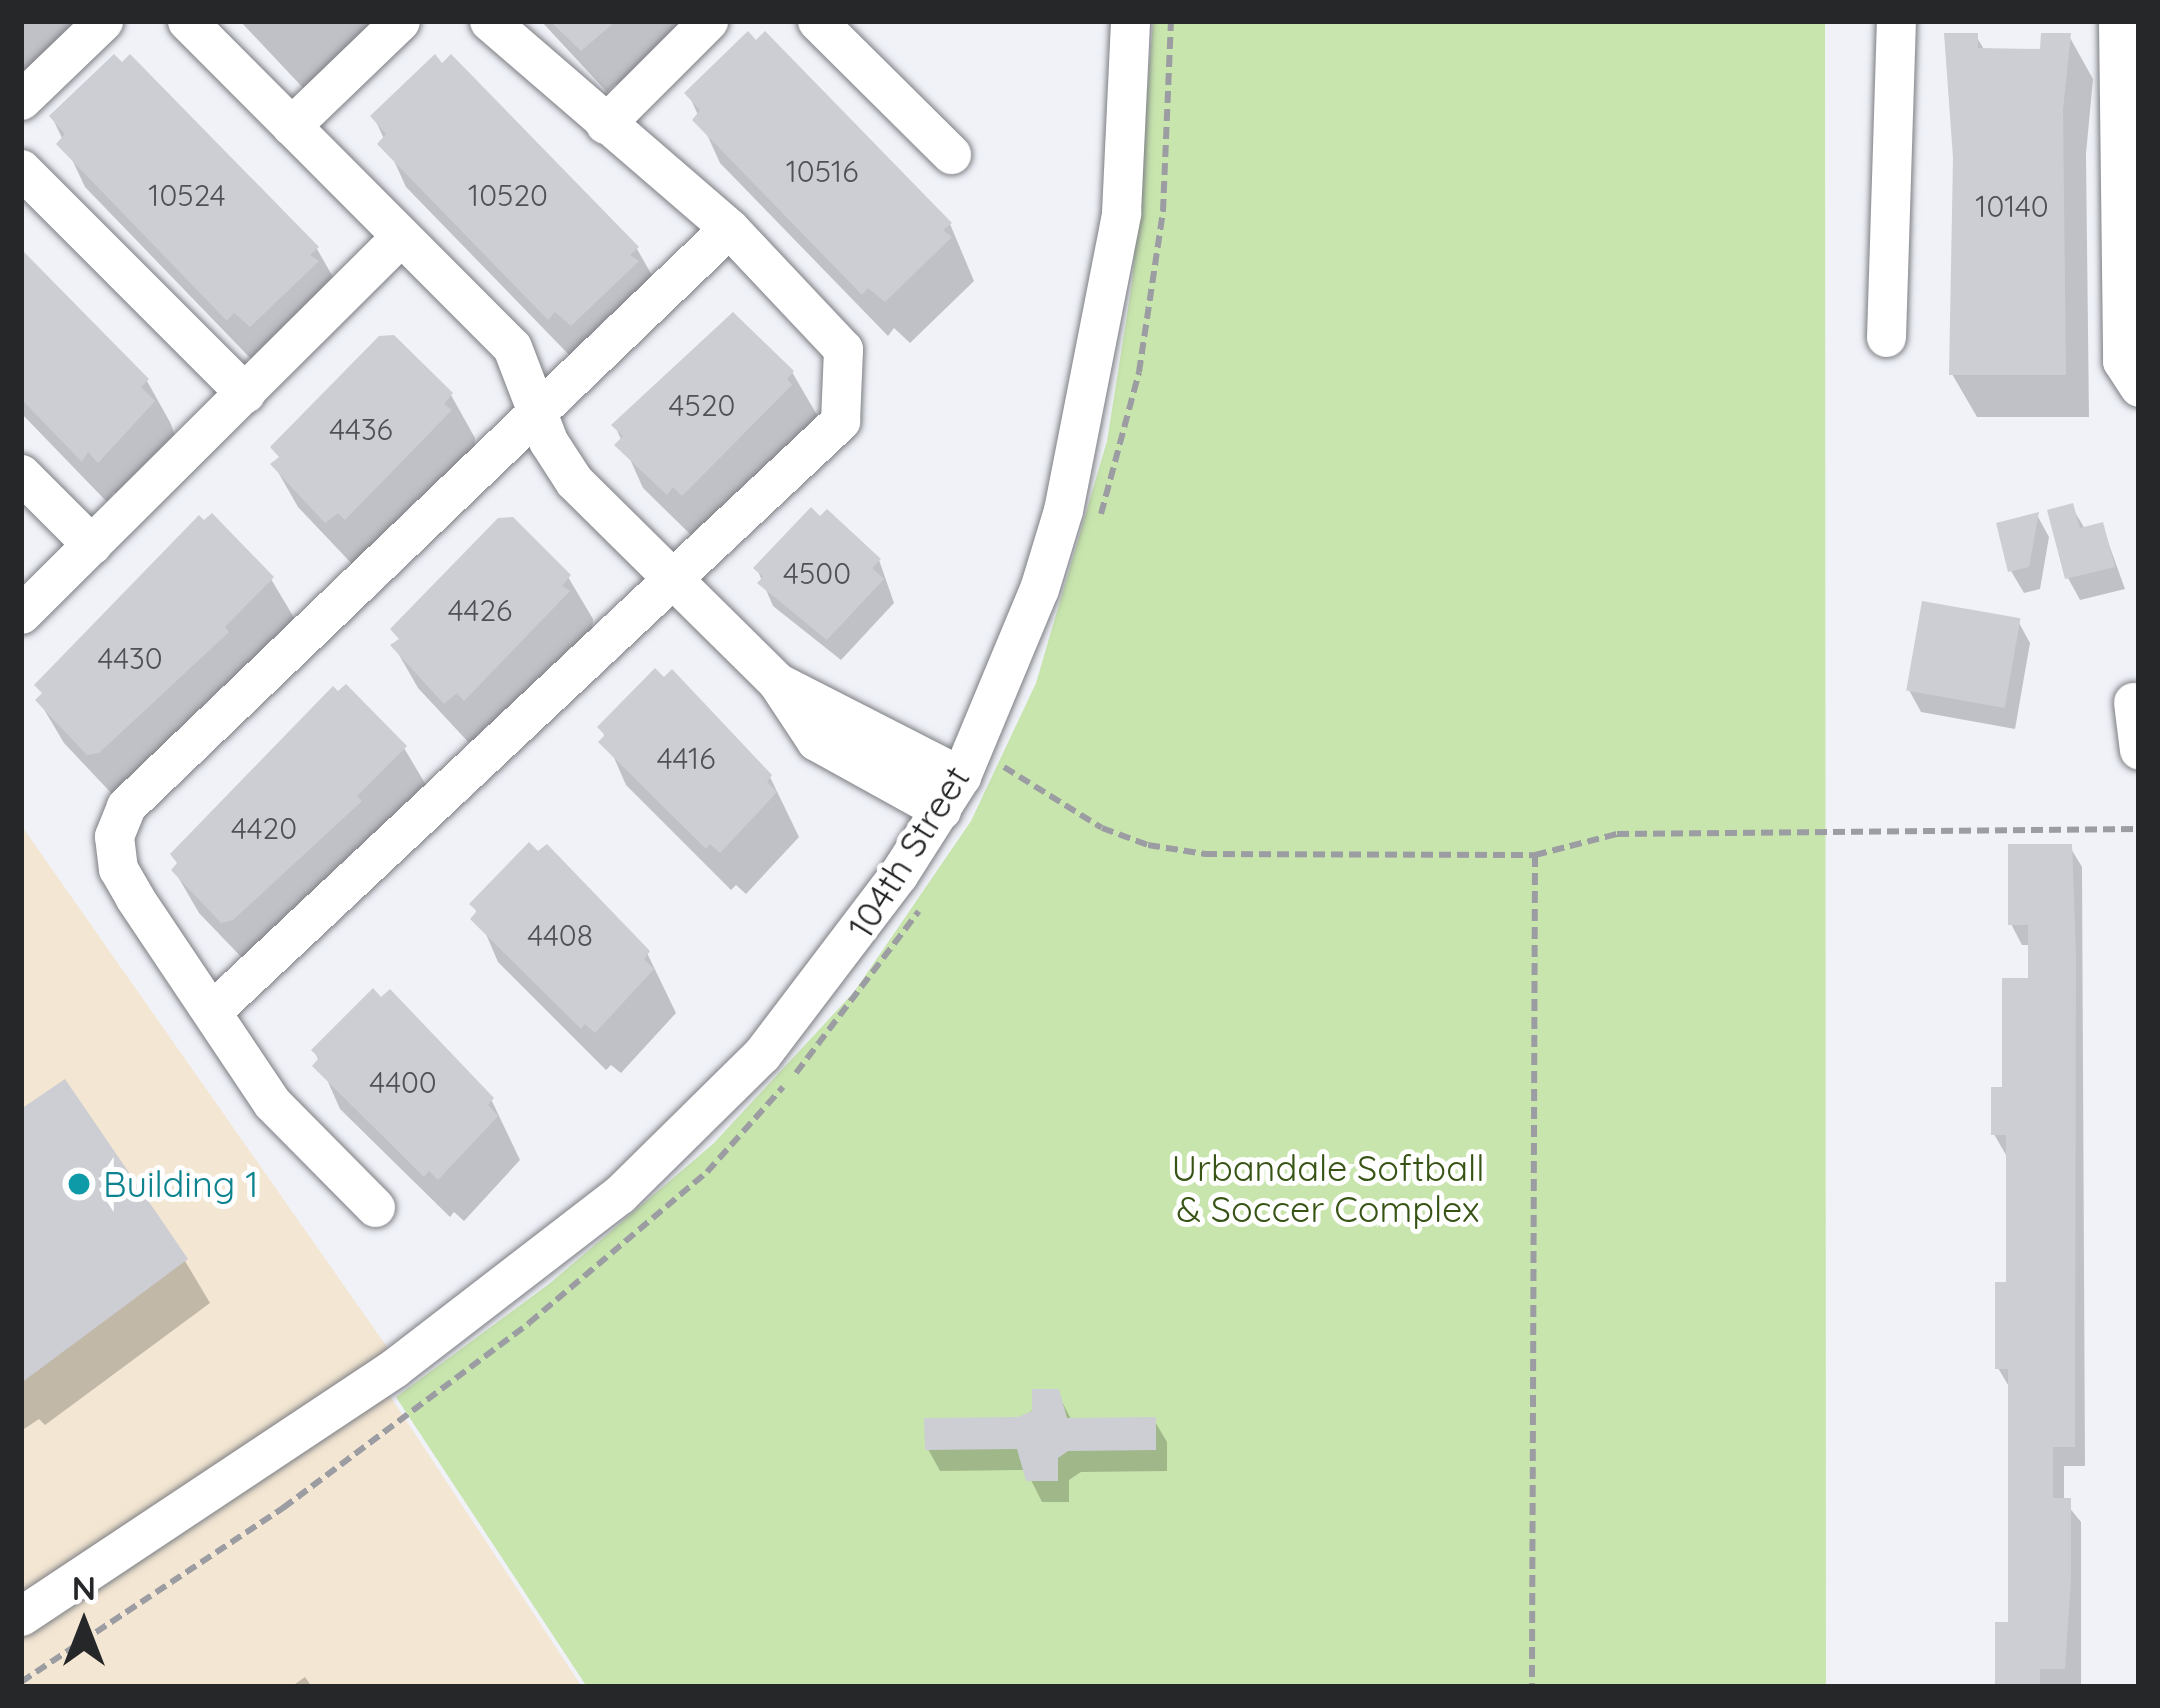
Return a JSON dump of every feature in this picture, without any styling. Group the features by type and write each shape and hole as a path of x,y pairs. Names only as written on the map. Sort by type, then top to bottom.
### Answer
{"street":[{"path":"21,100 103,21"},
{"path":"187,21 512,347 574,481 777,682 816,741 941,811"},
{"path":"291,126 400,21"},
{"path":"212,1012 840,422 846,393 843,349 729,227 489,21"},
{"path":"604,124 708,21"},
{"path":"817,21 951,154"},
{"name":"104th Street","path":"21,1616 339,1405 537,1263 687,1131 839,958 961,776 1039,589 1092,389 1121,213 1130,21"},
{"path":"1886,337 1895,21"},
{"path":"2119,21 2122,361 2139,387"},
{"path":"21,169 245,393"},
{"path":"374,1207 272,1102 118,869 114,836 126,806 729,227"},
{"path":"21,614 401,236"},
{"path":"21,475 92,545"},
{"path":"777,682 961,776"},
{"path":"2133,702 2139,750"}],"path":[{"path":"1004,767 1102,828 1148,845 1205,854 1535,855 1617,834 2139,829"},
{"path":"1532,1687 1535,855"},
{"path":"21,1682 283,1508 530,1323"}],"shaded area":[{"path":"21,825 399,1364 342,1404 390,1396 582,1687 21,1687"}],"green space":[{"name":"Urbandale Softball & Soccer Complex","path":"1153,21 1825,21 1826,1687 587,1687 396,1397 549,1284 713,1144 854,992 971,821 1036,683 1107,441 1132,283"}],"building":[{"path":"550,21 616,21 581,51"},
{"path":"748,31 756,40 765,31 952,223 943,230 952,237 885,302 868,288 862,295 692,120 700,110 684,93"},
{"path":"1944,33 1978,33 1978,48 2040,49 2041,33 2071,33 2063,110 2066,375 1949,375 1953,158"},
{"path":"114,54 122,62 130,54 319,247 310,255 319,261 250,327 234,313 227,321 56,144 65,134 49,116"},
{"path":"435,54 442,63 451,54 639,247 630,255 639,261 571,326 555,312 548,320 377,144 386,134 370,116"},
{"path":"21,249 149,379 141,387 155,401 98,463 88,452 82,462 21,399"},
{"path":"733,312 794,371 787,379 792,385 682,496 673,487 667,495 614,445 623,436 611,425"},
{"path":"394,335 453,393 444,404 452,410 345,520 338,513 325,523 270,464 279,457 270,447 379,336"},
{"path":"2073,503 2080,528 2103,522 2115,567 2065,579 2047,510"},
{"path":"811,507 820,516 827,509 881,559 872,568 884,579 827,640 757,583 763,577 753,568"},
{"path":"2039,512 2029,567 2008,572 1996,523"},
{"path":"212,513 274,577 225,627 229,632 99,753 87,755 35,700 42,693 34,685 199,515 204,520"},
{"path":"513,517 571,575 562,586 570,591 464,701 457,693 444,704 390,645 399,639 390,629 498,518"},
{"path":"1922,601 2020,618 2005,708 1906,691"},
{"path":"655,668 664,677 672,669 772,775 767,782 777,792 720,853 710,844 706,849 598,742 605,735 597,727"},
{"path":"346,684 407,746 357,796 362,801 233,920 221,923 171,870 177,863 170,854 333,686 338,691"},
{"path":"529,842 538,851 547,844 650,951 644,959 654,969 595,1033 585,1024 581,1029 470,919 477,911 469,904"},
{"path":"2008,844 2072,844 2075,1447 2053,1447 2053,1498 2071,1498 2071,1579 2065,1669 2040,1669 2040,1687 1995,1687 1995,1622 2008,1622 2008,1369 1995,1369 1995,1282 2006,1282 2006,1135 1991,1135 1991,1087 2002,1087 2002,978 2028,978 2028,925 2008,925"},
{"path":"373,988 381,997 390,989 494,1098 488,1105 498,1116 438,1180 429,1171 424,1177 312,1066 319,1058 311,1050"},
{"name":"Building 1","path":"65,1079 188,1259 21,1383 21,1109"},
{"path":"1032,1389 1059,1389 1067,1418 1156,1417 1156,1450 1068,1451 1058,1458 1058,1481 1026,1481 1017,1449 925,1450 924,1418 1018,1417 1032,1411"}],"place":[{"name":"Building 1","path":"79,1184"}]}
